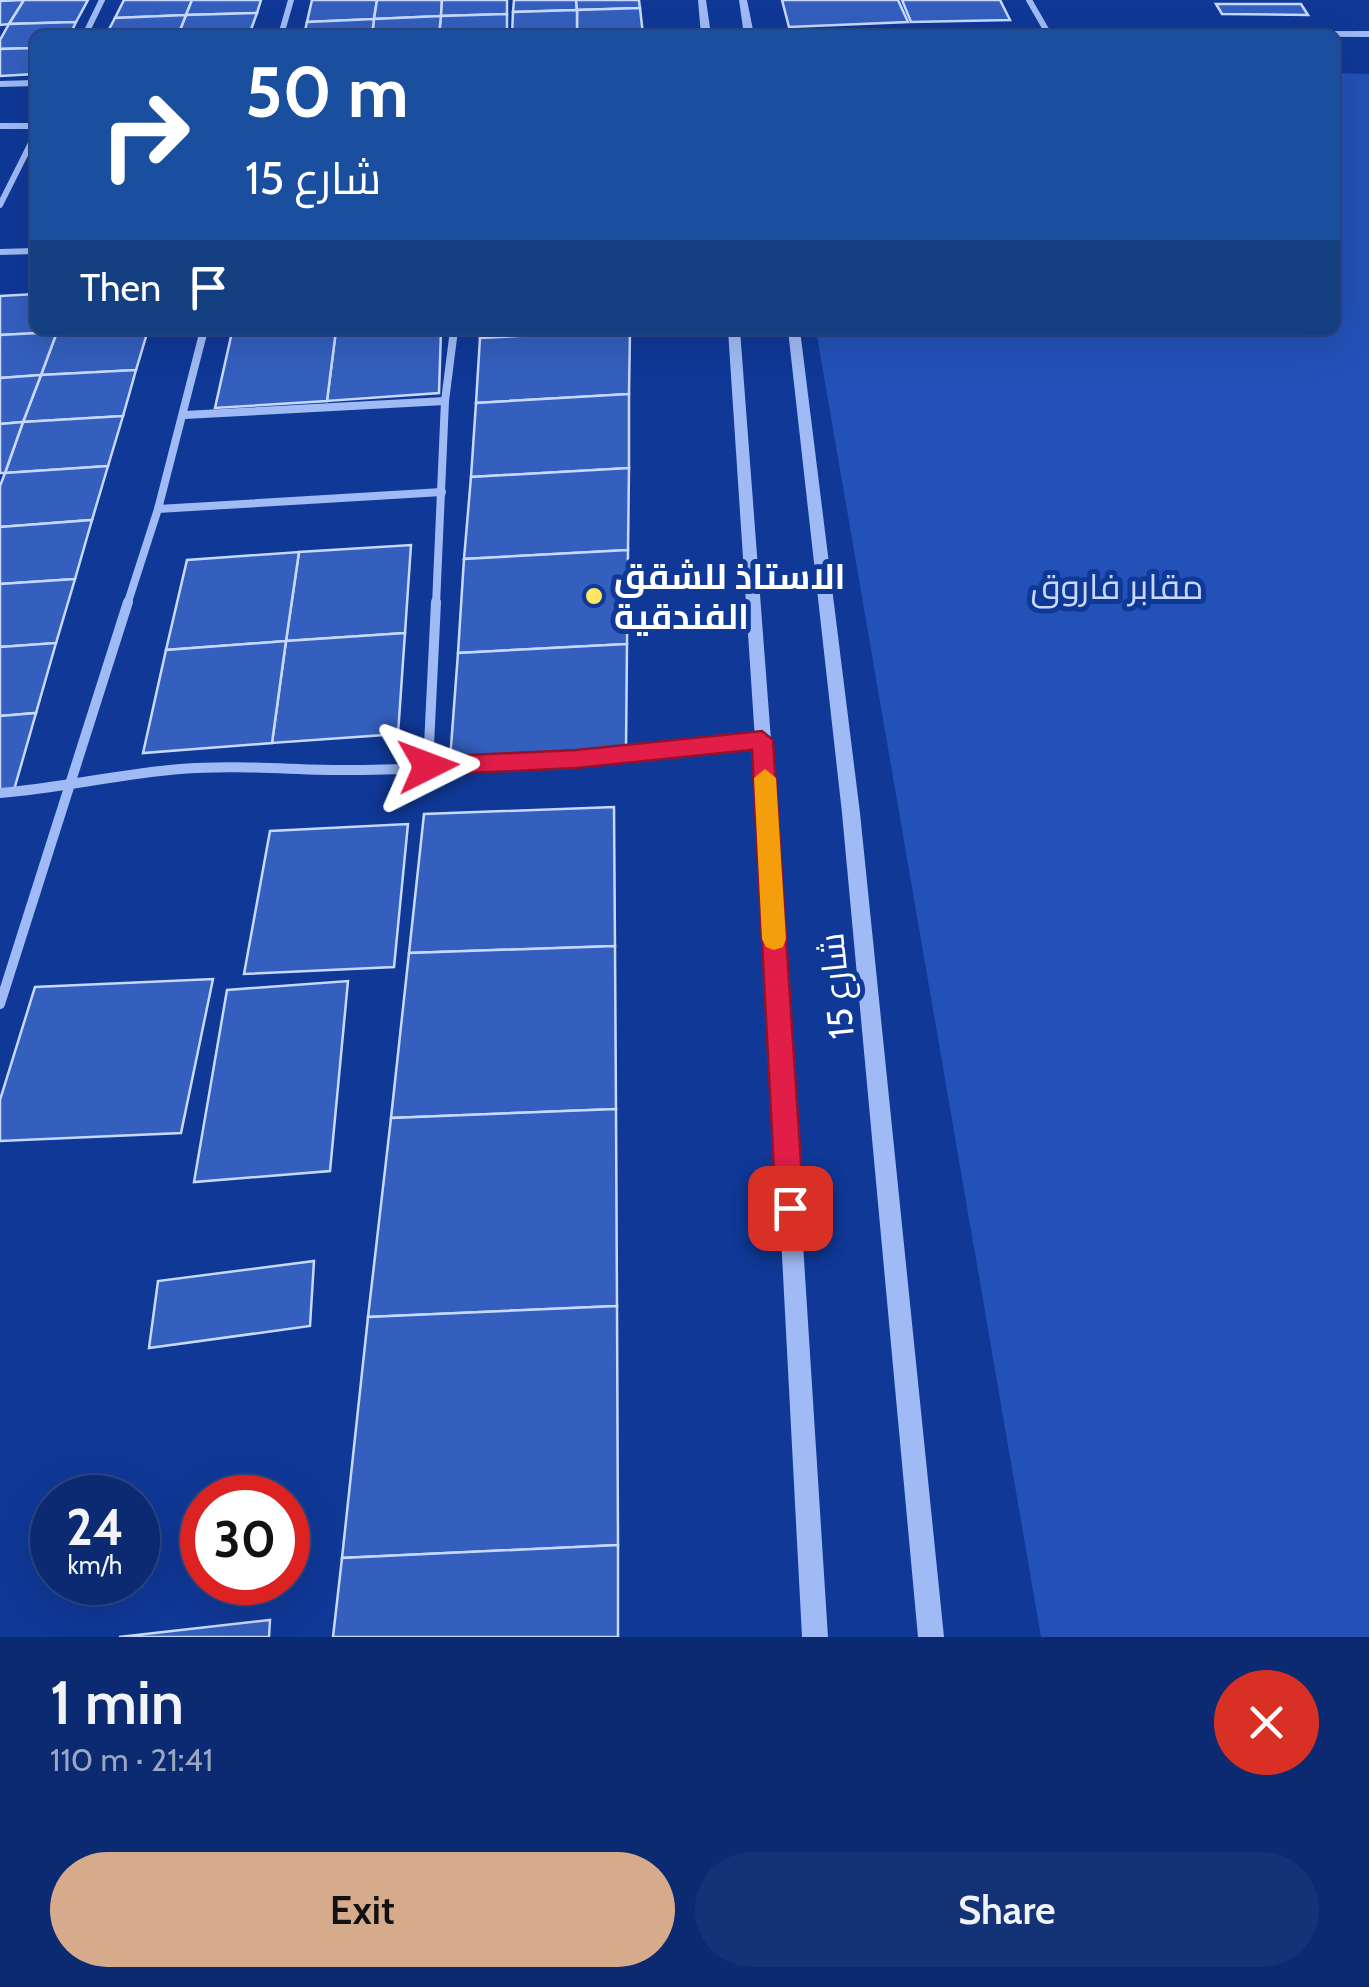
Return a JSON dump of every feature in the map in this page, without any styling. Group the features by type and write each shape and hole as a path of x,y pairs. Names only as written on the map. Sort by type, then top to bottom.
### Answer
{"street":[{"path":"87,30 102,0"},
{"path":"282,30 291,0"},
{"path":"702,0 705,30"},
{"path":"743,0 748,30"},
{"path":"1028,0 1046,30"},
{"path":"1340,34 1369,34"},
{"path":"0,84 30,83"},
{"path":"0,126 30,126"},
{"path":"0,204 30,144"},
{"path":"0,252 30,251"},
{"path":"0,1004 158,509 203,335"},
{"path":"428,766 445,401 453,335"},
{"name":"شارع 15","path":"734,335 815,1637"},
{"name":"شارع 15","path":"795,335 852,812 931,1637"},
{"path":"184,415 445,401"},
{"path":"158,509 442,492"},
{"path":"0,793 66,788 113,776 181,769 247,766 361,770 576,759 762,740"}],"green space":[{"name":"مقابر فاروق","path":"1340,73 1369,74 1369,1637 1041,1637 817,335 1340,335"}],"building":[{"path":"24,0 9,24 0,25 0,1"},
{"path":"24,0 88,0 76,22 9,24"},
{"path":"124,0 192,0 186,15 115,18"},
{"path":"192,0 261,0 257,13 186,15"},
{"path":"312,0 377,0 374,19 307,22"},
{"path":"377,0 442,0 441,16 374,19"},
{"path":"442,0 507,0 507,14 441,16"},
{"path":"514,0 576,0 577,10 513,12"},
{"path":"576,0 639,0 640,8 577,10"},
{"path":"782,0 898,0 908,22 789,27"},
{"path":"902,0 1000,0 1010,20 911,22"},
{"path":"1216,4 1301,4 1308,15 1222,14"},
{"path":"640,8 642,30 577,30 577,10"},
{"path":"577,10 577,30 512,30 513,12"},
{"path":"257,13 251,30 180,30 186,15"},
{"path":"507,14 507,30 440,30 441,16"},
{"path":"186,15 180,30 109,30 115,18"},
{"path":"441,16 440,30 373,30 374,19"},
{"path":"374,19 373,30 305,30 307,22"},
{"path":"76,22 72,30 30,30 30,48 0,49 0,40 9,24"},
{"path":"30,48 30,74 0,76 0,49"},
{"path":"30,294 30,333 0,335 0,296"},
{"path":"0,335 56,335 41,375 0,378"},
{"path":"56,335 146,335 136,370 41,375"},
{"path":"231,335 335,335 327,401 215,408"},
{"path":"335,335 441,335 439,393 327,401"},
{"path":"480,335 528,335 480,338"},
{"path":"630,335 629,394 476,403 480,338"},
{"path":"136,370 123,416 23,422 41,375"},
{"path":"41,375 23,422 0,424 0,378"},
{"path":"629,394 629,468 471,477 476,403"},
{"path":"123,416 108,466 5,473 23,422"},
{"path":"23,422 5,473 0,473 0,424"},
{"path":"108,466 92,520 0,527 0,486 5,473"},
{"path":"629,468 628,550 464,559 471,477"},
{"path":"92,520 75,579 0,584 0,527"},
{"path":"411,545 405,633 286,641 299,552"},
{"path":"628,550 627,644 458,653 464,559"},
{"path":"299,552 286,641 166,650 187,560"},
{"path":"75,579 56,643 0,647 0,584"},
{"path":"405,633 398,734 272,743 286,641"},
{"path":"286,641 272,743 143,753 166,650"},
{"path":"56,643 36,713 0,716 0,647"},
{"path":"627,644 626,751 450,760 458,653"},
{"path":"36,713 14,790 0,792 0,716"},
{"path":"614,807 615,946 409,953 424,814"},
{"path":"408,824 394,967 244,974 270,831"},
{"path":"615,946 616,1109 391,1118 409,953"},
{"path":"213,979 181,1133 0,1141 0,1100 35,987"},
{"path":"348,981 330,1171 194,1182 227,990"},
{"path":"616,1109 617,1306 368,1317 391,1118"},
{"path":"314,1261 310,1326 149,1348 158,1281"},
{"path":"617,1306 618,1545 342,1558 368,1317"},
{"path":"618,1545 618,1637 333,1637 342,1558"},
{"path":"270,1620 269,1637 119,1637"}],"slow traffic":[{"path":"765,778 774,939"}],"place":[{"name":"الاستاذ للشقق الفندقية","path":"594,596"}],"route":[{"path":"428,766 576,759 762,740 790,1208"}]}
